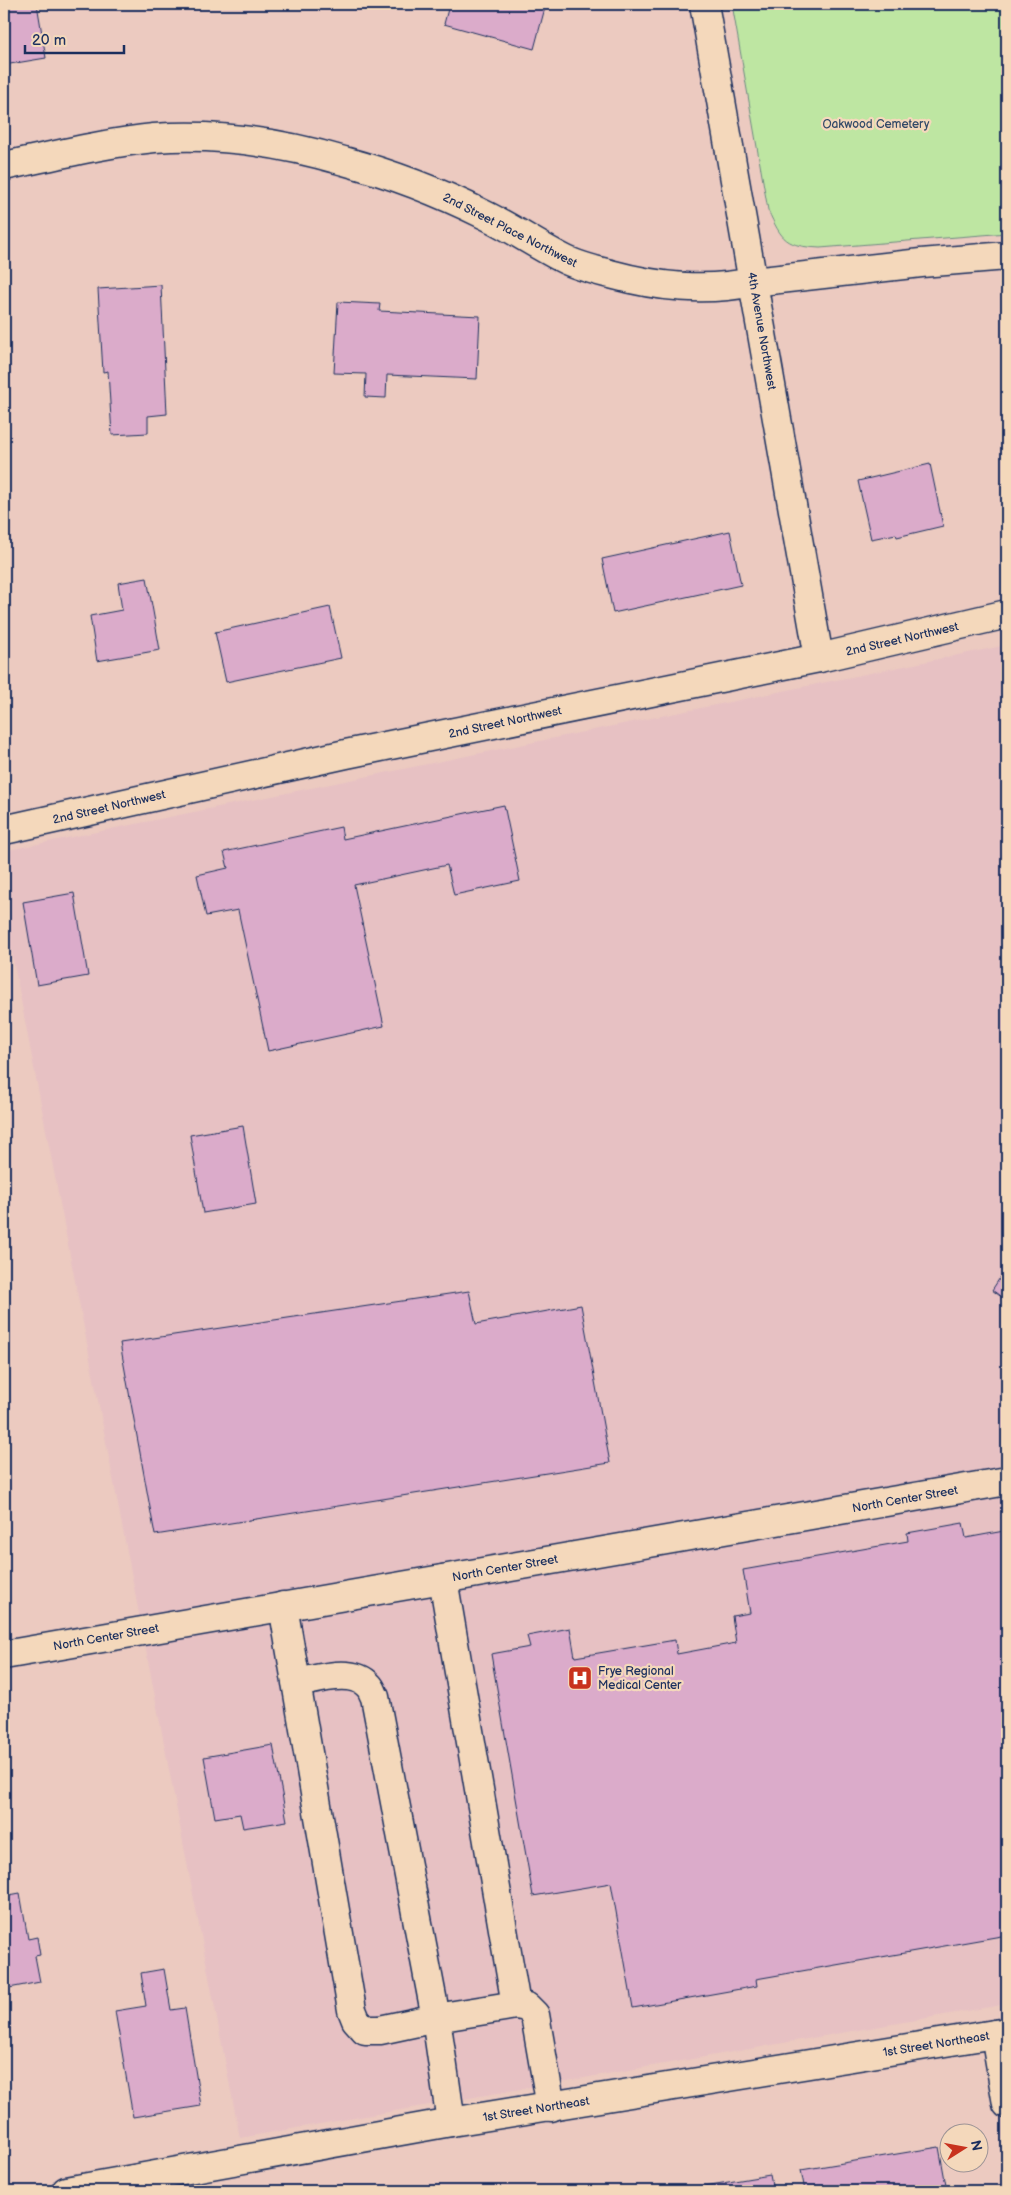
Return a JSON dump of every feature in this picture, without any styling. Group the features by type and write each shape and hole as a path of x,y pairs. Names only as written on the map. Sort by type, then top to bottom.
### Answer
{"street":[{"name":"4th Avenue Northwest","path":"704,4 819,658"},
{"name":"2nd Street Place Northwest","path":"4,166 154,138 211,137 267,143 344,161 429,190 485,214 563,259 582,266 644,283 685,288 727,288 753,282"},
{"path":"753,282 921,263 1007,256"},
{"name":"2nd Street Northwest","path":"4,830 355,752 819,658 1007,614"},
{"name":"North Center Street","path":"4,1655 1007,1481"},
{"path":"443,1578 516,2005"},
{"path":"283,1606 354,2015 365,2030 380,2030 436,2018 516,2005 527,2007 536,2016 551,2106"},
{"path":"296,1682 344,1676 357,1678 369,1686 375,1697 436,2018 451,2122"},
{"path":"1001,2033 1007,2104"},
{"name":"1st Street Northeast","path":"66,2191 451,2122 1001,2033"}],"shaded area":[{"name":"Frye Regional Medical Center","path":"1007,645 1007,2004 240,2138 4,912 4,851"}],"green space":[{"name":"Oakwood Cemetery","path":"732,4 1007,4 1007,233 820,248 800,246 786,240 777,229 768,210"}],"building":[{"path":"4,4 37,4 46,58 4,65"},
{"path":"428,4 546,4 534,49 444,24 448,9"},
{"path":"161,285 167,414 148,416 148,433 112,435 108,371 103,372 98,289"},
{"path":"338,302 380,304 379,311 480,316 477,379 387,375 386,398 365,397 366,374 334,373"},
{"path":"930,464 943,526 897,537 896,534 871,539 858,481"},
{"path":"730,531 741,585 613,613 602,559"},
{"path":"147,578 160,650 97,661 90,616 122,610 118,583"},
{"path":"330,607 341,658 226,682 215,632"},
{"path":"504,805 520,881 454,895 447,865 354,885 384,1026 268,1051 238,910 206,916 197,875 228,868 224,852 341,827 343,839"},
{"path":"74,893 88,976 37,985 23,902"},
{"path":"243,1126 256,1204 203,1213 190,1135"},
{"path":"1007,1267 1007,1301 992,1290"},
{"path":"469,1291 476,1324 581,1305 610,1463 155,1535 120,1343"},
{"name":"Frye Regional Medical Center","path":"1007,1516 1007,1935 756,1979 757,1986 633,2008 611,1883 533,1896 491,1654 530,1647 527,1636 570,1628 575,1657 675,1640 677,1654 736,1643 732,1616 750,1613 743,1570 908,1541 907,1533 963,1523 966,1538 1004,1531 1002,1517"},
{"path":"273,1745 287,1821 243,1828 240,1814 215,1818 204,1757"},
{"path":"20,1893 28,1939 37,1937 40,1955 35,1956 40,1982 4,1989 4,1896"},
{"path":"164,1969 171,2010 185,2008 201,2106 133,2117 115,2011 146,2006 141,1973"},
{"path":"938,2147 938,2172 944,2172 947,2191 805,2191 801,2170"},
{"path":"770,2175 773,2191 675,2191"}],"place":[{"name":"Frye Regional Medical Center","path":"580,1678"}]}
